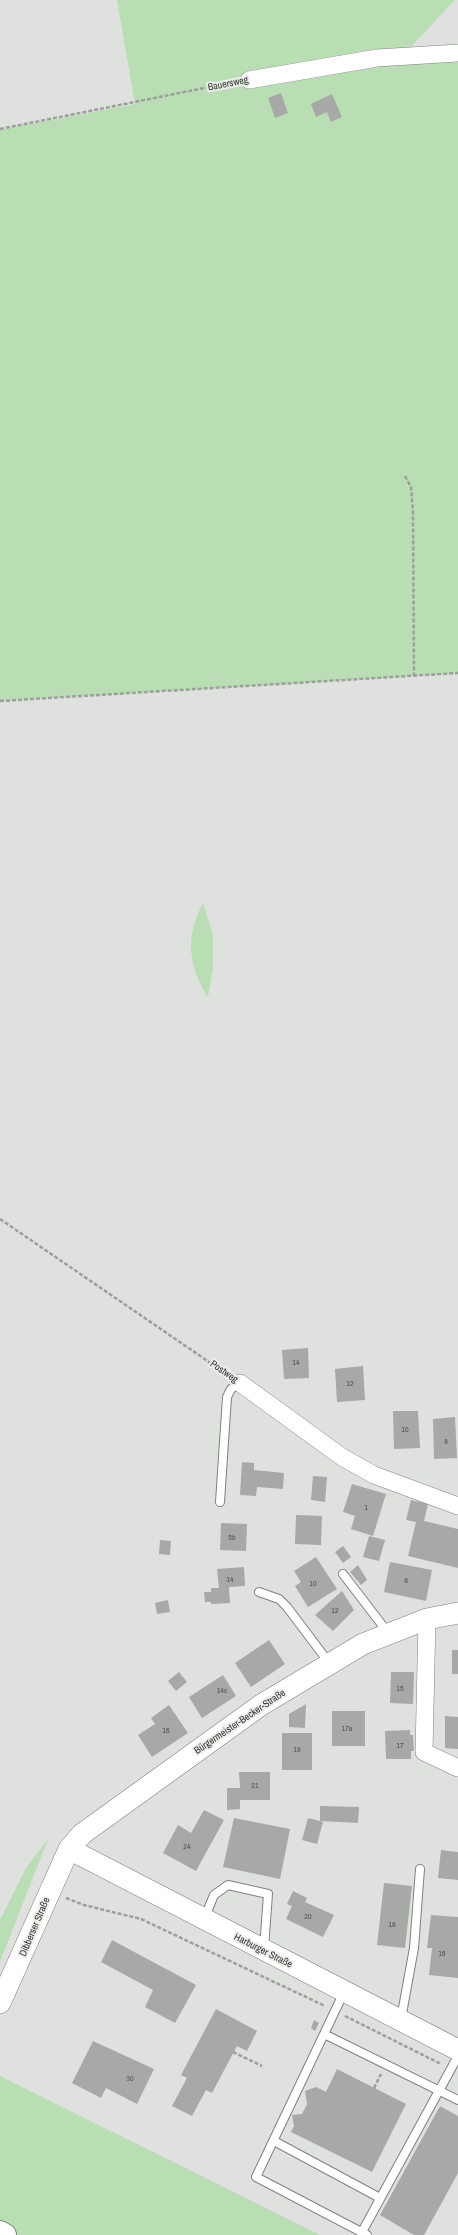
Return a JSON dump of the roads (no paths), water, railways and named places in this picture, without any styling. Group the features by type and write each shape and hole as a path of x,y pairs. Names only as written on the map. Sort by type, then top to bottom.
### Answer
{"highway":[{"path":"0,2232 6,2235"}],"street":[{"name":"Bauersweg","path":"249,80 377,58 458,53"},
{"name":"Postweg","path":"240,1383 342,1457 374,1475 458,1506"},
{"name":"Bürgermeister-Becker-Straße","path":"69,1849 82,1834 261,1705 363,1644 427,1619 458,1613"},
{"path":"427,1619 424,1752 458,1768"},
{"name":"Dibberser Straße","path":"0,2003 69,1849"},
{"name":"Harburger Straße","path":"69,1849 203,1920 401,2021 454,2060"}],"lane":[{"path":"220,1502 228,1396 231,1389 240,1383"},
{"path":"343,1574 389,1634"},
{"path":"259,1592 279,1599 287,1607 330,1664"},
{"path":"401,2021 414,1948 420,1870"},
{"path":"203,1920 214,1895 228,1885 268,1894 264,1951"},
{"path":"344,1992 256,2177 364,2234 380,2198 439,2091 454,2060 458,2056"},
{"path":"324,2034 458,2100"},
{"path":"274,2141 380,2198"}]}
